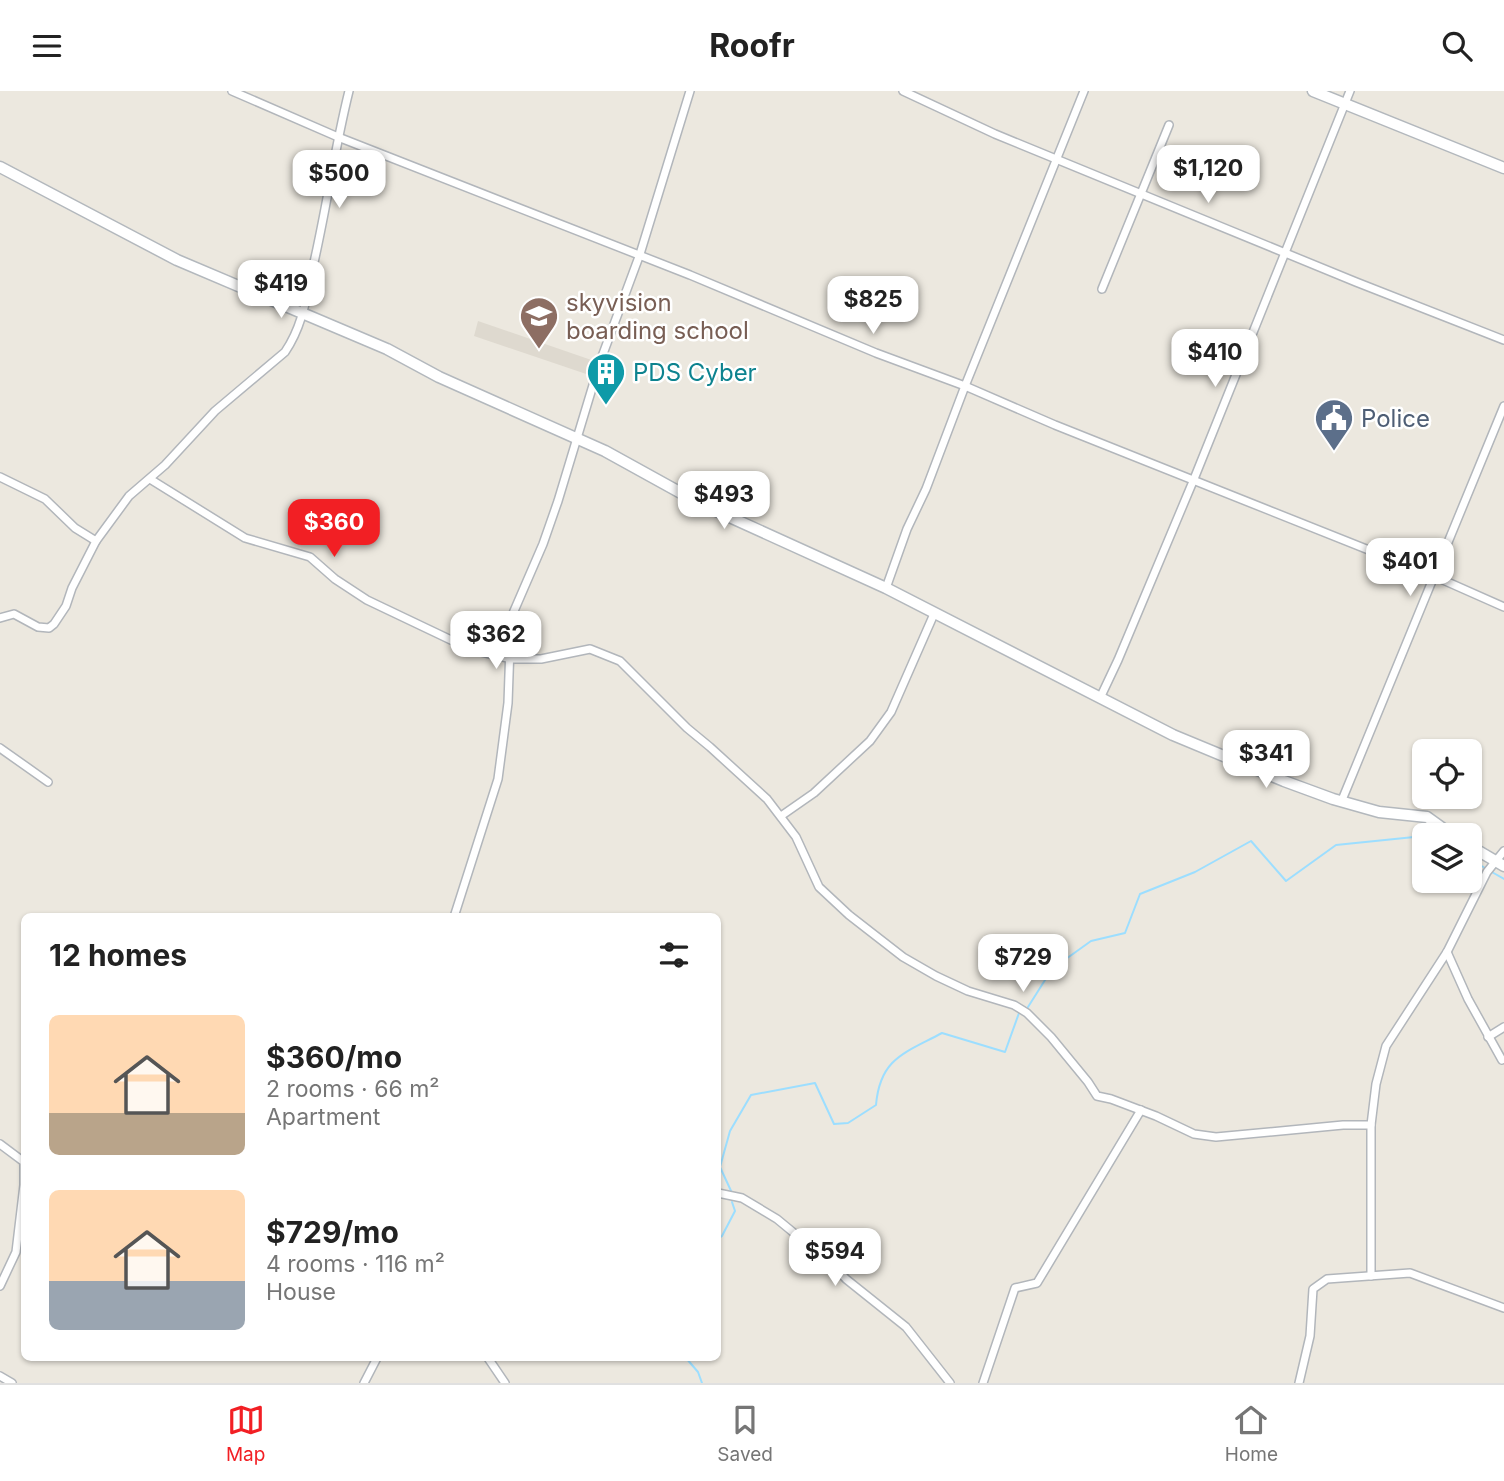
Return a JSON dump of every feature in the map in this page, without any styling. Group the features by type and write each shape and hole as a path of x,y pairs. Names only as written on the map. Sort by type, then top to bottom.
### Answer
{"street":[{"path":"232,91 338,137 640,254 876,353 965,386 1055,425 1434,576 1504,607"},
{"path":"0,618 14,614 38,627 49,628 54,624 66,606 96,541 129,496 150,479 215,411 285,352 304,313 349,91"},
{"path":"454,913 498,779 511,659 511,618 543,544 600,362 640,254 690,91"},
{"path":"903,91 983,129 1504,340"},
{"path":"886,588 907,529 931,477 1084,91"},
{"path":"1313,91 1504,168"},
{"path":"1101,696 1194,479 1350,91"},
{"path":"1102,289 1169,125"},
{"path":"0,167 177,260 304,313 605,451 701,504 886,588 1173,735 1284,782 1379,812 1427,817 1435,823"},
{"path":"1342,800 1504,406"},
{"path":"0,477 45,499 75,528 96,541"},
{"path":"150,479 245,538 310,557 335,579 367,600 472,650 511,659 541,659 590,649 620,661 687,728 767,799 796,837 819,887 849,915 903,957 936,976 968,991 1014,1005 1027,1013 1051,1037 1097,1096 1141,1110 1194,1134 1216,1137 1343,1125 1371,1125"},
{"path":"781,816 814,793 882,727 934,614"},
{"path":"0,748 48,782"},
{"path":"1371,1276 1371,1125 1376,1084 1386,1046 1447,952 1488,872 1500,864 1504,851"},
{"path":"1482,853 1500,864"},
{"path":"1447,952 1468,999 1502,1060"},
{"path":"1488,1037 1504,1027"},
{"path":"983,1383 1015,1288 1037,1283 1141,1110"},
{"path":"0,1145 21,1160"},
{"path":"721,1194 742,1198 777,1219 834,1265 846,1279 906,1327 950,1383"},
{"path":"0,1286 16,1252 21,1210"},
{"path":"1299,1383 1310,1336 1313,1289 1327,1279 1410,1273 1504,1308"},
{"path":"364,1383 375,1361"},
{"path":"490,1361 505,1383"},
{"path":"0,1376 12,1383"}],"shaded area":[{"name":"skyvision boarding school","path":"478,321 603,364 598,378 474,336"}],"waterway":[{"path":"1028,1007 1052,969 1091,941 1125,933 1140,894 1195,872 1251,841 1286,881 1336,845 1412,837"},
{"path":"1490,871 1504,879"},
{"path":"721,1163 730,1131 751,1095 815,1083 834,1124 848,1123 876,1105 883,1077 889,1067 906,1052 942,1033 1005,1052 1019,1013"},
{"path":"721,1169 732,1193"},
{"path":"721,1237 735,1211 732,1202"},
{"path":"689,1361 698,1372 702,1383"}],"place":[{"name":"skyvision boarding school","path":"539,350"},
{"name":"PDS Cyber","path":"606,406"},
{"name":"Police","path":"1334,452"}]}
